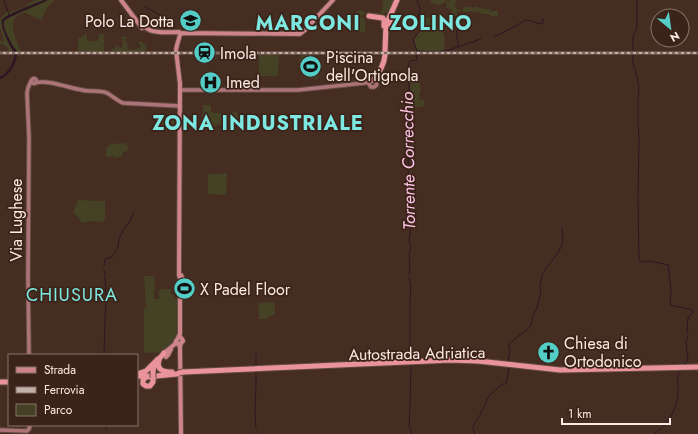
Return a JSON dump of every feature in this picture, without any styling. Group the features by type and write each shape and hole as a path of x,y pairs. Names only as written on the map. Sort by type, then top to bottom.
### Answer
{"highway":[{"path":"386,35 386,21 396,0"},
{"path":"386,35 389,22 397,13 395,8 396,0"},
{"path":"373,80 383,65 386,25 396,0"},
{"path":"386,35 383,18 369,16 387,14 392,9"},
{"path":"138,375 165,354"},
{"path":"138,377 144,386 147,387 152,385 153,366 159,359"},
{"path":"159,359 158,365 161,370 180,374"},
{"name":"Autostrada Adriatica","path":"138,376 451,360 560,370 698,368"},
{"path":"153,378 151,385 147,386 143,384 143,380 146,377 180,374"}],"main road":[{"path":"122,0 144,28 155,31 179,32 181,35"},
{"path":"181,434 179,342 180,83 176,50 177,45 181,35 187,33 301,33 333,0"},
{"path":"180,90 303,90 364,83 373,80"},
{"name":"Via Lughese","path":"29,354 28,88 34,83 60,84 83,90 104,92 123,103 180,106"},
{"path":"165,354 168,354 171,348 179,342"},
{"path":"171,348 178,346 179,342"},
{"path":"165,354 179,342"},
{"path":"0,430 29,428"}],"green space":[{"path":"36,0 44,0 9,15 1,23 6,38 14,52 9,52 8,48 0,43 0,40 4,42 0,27 0,19 7,11 10,12 25,7 27,4"},
{"path":"48,0 55,0 49,5 41,20 25,13 19,15 15,19 13,29 21,52 17,52 6,32 4,21"},
{"path":"383,0 394,0 390,10 387,13 365,14 362,16 356,15 356,12 360,10 365,13 380,13 382,10"},
{"path":"431,0 446,0 449,2 450,0 456,0 455,7 458,10 461,10 461,12 457,11 457,16 451,16 452,9 446,8 447,3 444,2 443,4 436,5 431,3"},
{"path":"463,7 490,9 490,12 498,11 498,16 490,16 490,14 482,14 480,12 472,11 462,12"},
{"path":"358,17 365,19 364,33 349,29 352,20"},
{"path":"420,17 444,18 444,25 441,25 442,33 444,34 445,52 417,51 414,40 420,30 422,30"},
{"path":"87,33 87,41 98,41 99,34 104,34 104,52 78,51 78,39"},
{"path":"123,36 127,38 125,41 127,42 127,48 130,50 136,50 137,48 140,49 141,46 138,43 140,41 146,45 146,51 110,51 116,47 114,44 118,47 122,47 123,39 120,39"},
{"path":"259,55 279,55 278,76 259,76"},
{"path":"301,55 314,55 314,62 320,62 318,79 314,79 315,69 308,72 298,61 301,58"},
{"path":"419,79 421,92 419,92 420,100 424,99 425,106 407,109 410,97 409,93 411,92 410,80"},
{"path":"203,105 211,105 211,112 215,113 237,112 237,116 244,116 246,120 229,120 228,125 202,125"},
{"path":"162,116 166,116 167,119 167,117 175,117 175,122 179,123 179,127 169,127 168,130 159,130 159,128 156,128 156,119 162,119"},
{"path":"127,143 128,151 123,152 122,157 106,157 106,147 109,147 109,144"},
{"path":"227,173 226,195 204,194 208,193 208,174"},
{"path":"78,200 105,201 105,219 102,222 81,222 73,212"},
{"path":"144,276 154,276 154,299 159,299 160,289 171,289 171,294 174,295 174,299 179,299 178,335 175,342 162,352 144,352 144,308 146,308"},
{"path":"258,303 275,303 275,314 269,316 268,319 259,319"},
{"path":"376,352 376,361 354,362 353,353"}],"shaded area":[{"path":"44,0 48,0 4,21 6,32 17,52 14,52 4,32 2,20 14,12"}],"waterway":[{"path":"4,0 9,15"},
{"name":"Torrente Correcchio","path":"417,0 420,9 418,17 420,30 413,40 417,51"},
{"path":"633,50 633,37 637,27 637,0"},
{"path":"145,7 164,17"},
{"path":"166,18 172,21"},
{"path":"494,37 525,20 542,24 544,18"},
{"path":"457,25 457,39"},
{"path":"417,51 439,52 481,39"},
{"path":"458,40 458,47"},
{"path":"0,78 7,73 12,66 16,54 15,50"},
{"name":"Torrente Correcchio","path":"408,70 410,61 417,60 416,54"},
{"path":"633,55 633,63 639,87"},
{"name":"Torrente Correcchio","path":"408,71 409,98 406,107 412,120 406,123 405,126 409,132 408,170 411,193 409,216 411,225 409,240 411,247 409,255 409,274"},
{"path":"181,73 181,78"},
{"path":"638,121 639,89"},
{"path":"638,123 639,139"},
{"path":"638,198 639,140"},
{"path":"638,199 639,260 641,262 650,261 668,265 671,291"},
{"path":"104,265 105,259 112,257 118,247 119,239 123,230 130,221 134,212"},
{"path":"542,275 562,245 562,227"},
{"path":"104,270 105,275"},
{"path":"533,320 532,318 537,308 541,293 540,287 542,276"},
{"path":"105,277 105,318"},
{"name":"Torrente Correcchio","path":"409,277 411,285 410,350"},
{"path":"671,293 670,305 684,308"},
{"path":"686,309 691,309 693,312 688,318 688,334"},
{"path":"104,354 105,319"},
{"path":"509,349 509,344 530,327 532,321"},
{"path":"684,366 688,360 686,341 688,336"},
{"name":"Torrente Correcchio","path":"410,350 410,360"},
{"path":"508,362 510,350"},
{"path":"256,354 256,367"},
{"name":"Torrente Correcchio","path":"410,428 411,366"},
{"path":"473,427 489,396 502,384 506,384 509,368"},
{"path":"654,434 664,426 674,410 678,397 678,378 681,370"},
{"path":"256,373 256,382"},
{"path":"256,383 256,428"},
{"path":"473,429 475,434"}],"railway":[{"path":"0,53 698,53"}],"place":[{"name":"Polo La Dotta","path":"190,21"},
{"name":"Imola","path":"205,53"},
{"name":"Piscina dell'Ortignola","path":"311,66"},
{"name":"Imed","path":"210,82"},
{"name":"X Padel Floor","path":"185,289"},
{"name":"Chiesa di Ortodonico","path":"548,352"}],"district":[{"name":"MARCONI","path":"308,23"},
{"name":"ZOLINO","path":"431,23"},
{"name":"ZONA INDUSTRIALE","path":"258,123"},
{"name":"CHIUSURA","path":"72,295"}]}
